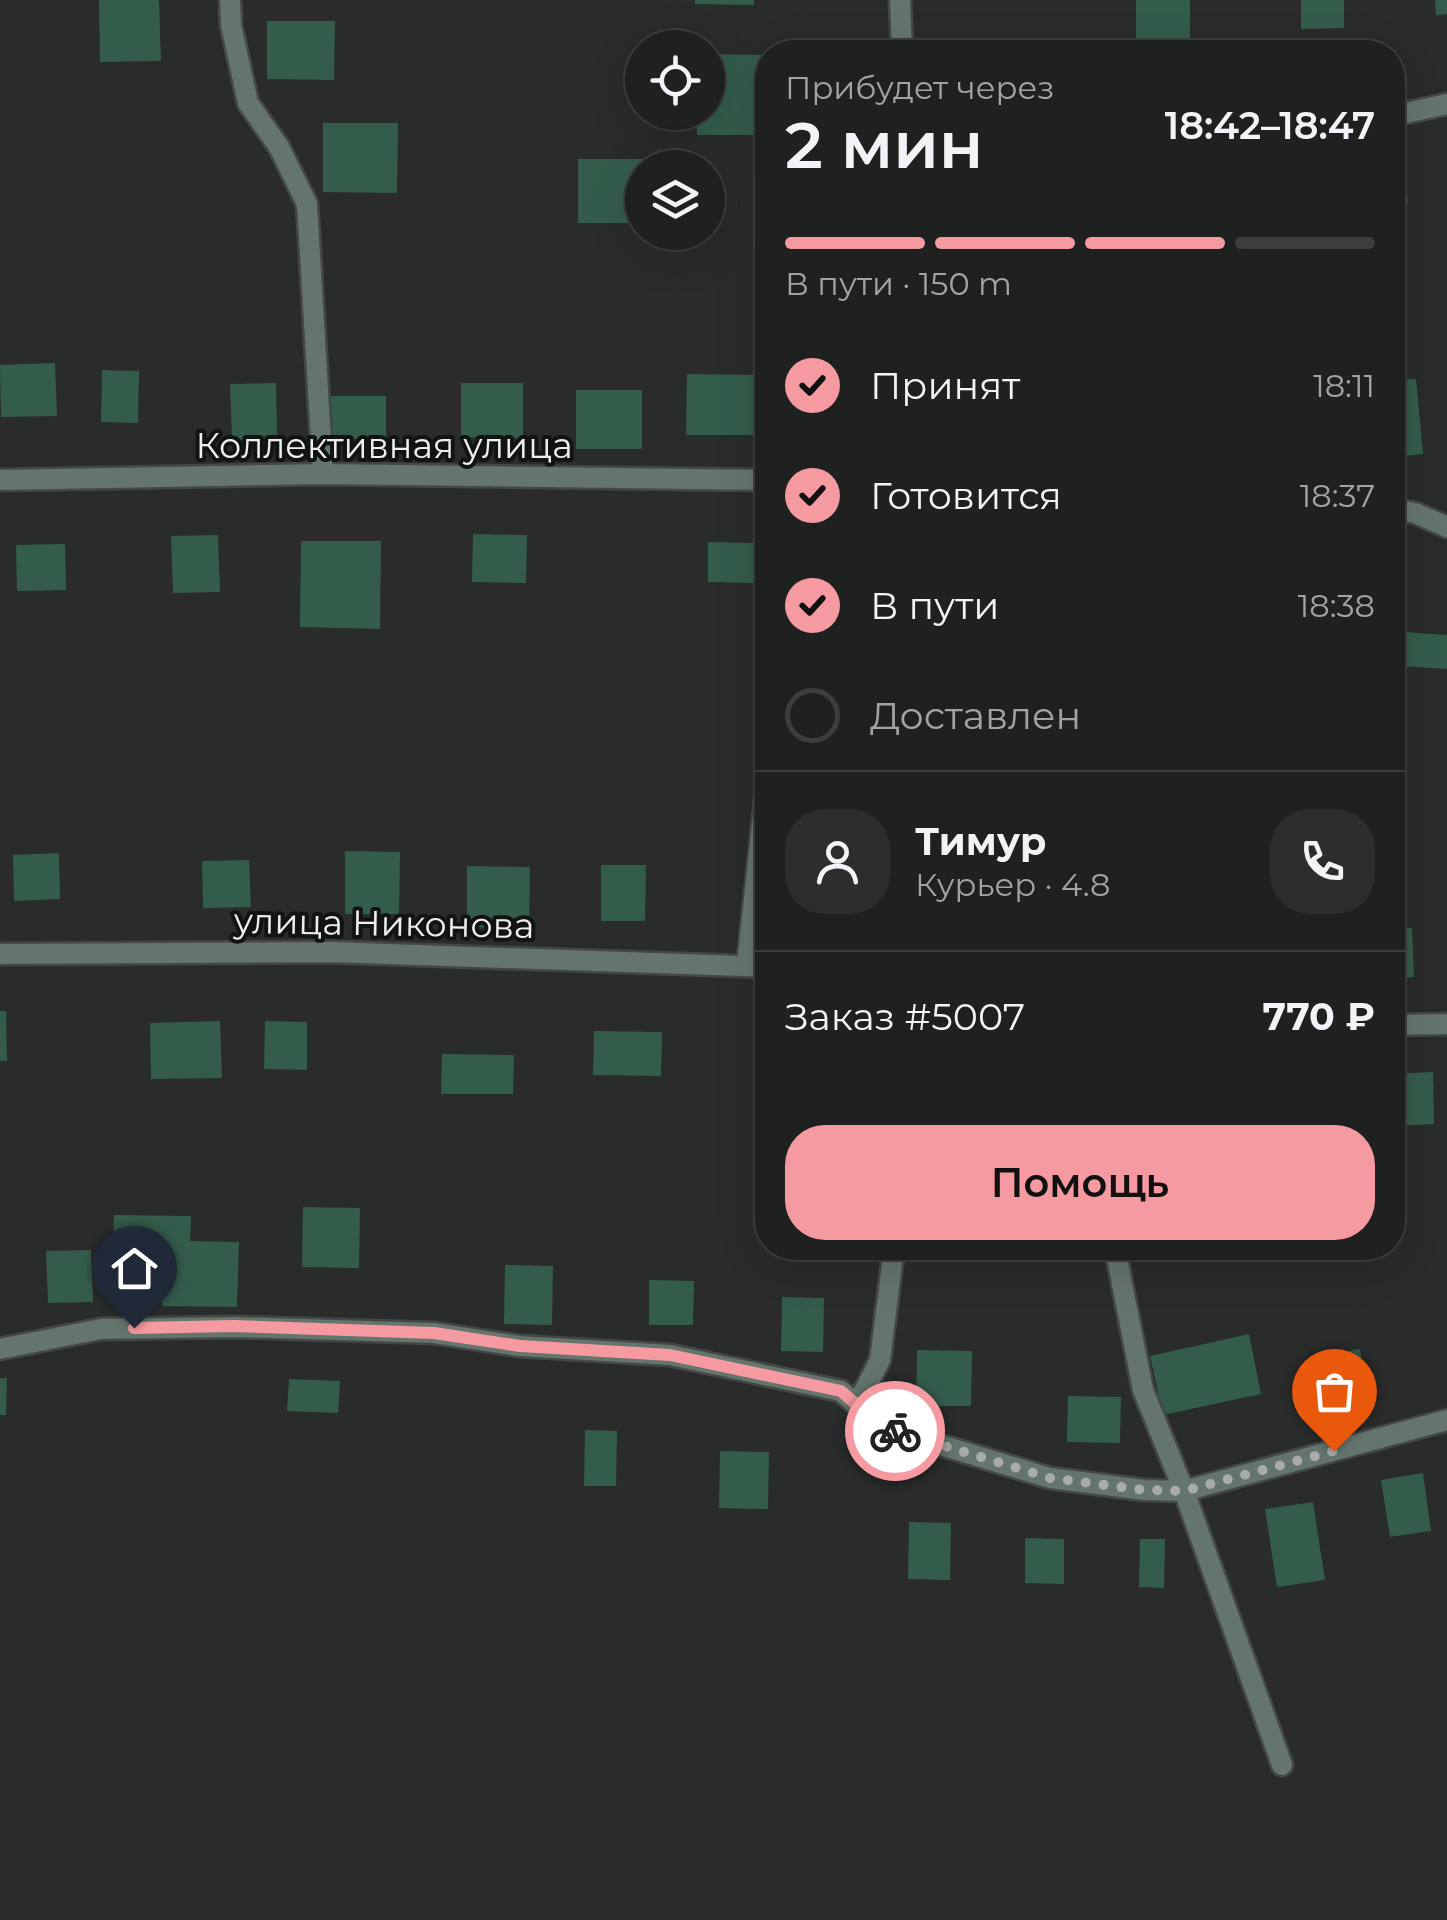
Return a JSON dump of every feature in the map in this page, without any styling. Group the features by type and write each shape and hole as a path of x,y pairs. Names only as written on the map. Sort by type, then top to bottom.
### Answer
{"street":[{"path":"230,0 231,26 248,103 279,148 307,204 323,474"},
{"path":"900,0 902,40"},
{"path":"1405,113 1447,104"},
{"name":"Коллективная улица","path":"0,480 323,474 755,480"},
{"path":"1405,510 1447,527"},
{"name":"улица Никонова","path":"0,954 331,952 755,966"},
{"path":"1405,1025 1447,1024"},
{"path":"857,1405 880,1360 892,1260"},
{"path":"1116,1260 1143,1390 1184,1491 1282,1765"},
{"path":"0,1349 101,1329 234,1326 434,1333 520,1346 670,1355 841,1391 882,1427 1050,1478 1144,1490 1184,1491 1447,1420"}],"building":[{"path":"99,0 159,0 161,61 100,62"},
{"path":"695,0 754,0 754,5 695,4"},
{"path":"1136,0 1190,0 1190,40 1136,40"},
{"path":"1301,0 1344,0 1344,28 1301,29"},
{"path":"1435,0 1447,0 1447,14 1436,15"},
{"path":"267,21 335,21 334,80 267,79"},
{"path":"725,54 755,55 755,135 697,135 697,130 725,130"},
{"path":"323,123 398,123 397,193 323,192"},
{"path":"578,159 625,159 625,223 578,223"},
{"path":"55,363 57,416 1,417 0,365"},
{"path":"102,370 139,371 138,423 101,422"},
{"path":"687,374 755,375 755,435 686,435"},
{"path":"1405,379 1416,379 1423,454 1405,456"},
{"path":"276,383 277,439 232,440 230,384"},
{"path":"461,383 523,383 523,438 461,437"},
{"path":"576,390 642,390 642,449 576,449"},
{"path":"330,396 386,396 386,439 330,439"},
{"path":"473,534 527,535 526,583 472,582"},
{"path":"218,535 220,592 173,593 171,536"},
{"path":"301,541 381,541 380,629 300,627"},
{"path":"708,542 754,543 753,583 708,582"},
{"path":"65,544 66,590 17,591 16,545"},
{"path":"1405,632 1447,635 1447,669 1405,666"},
{"path":"345,851 400,852 399,914 345,914"},
{"path":"59,853 60,899 14,901 13,855"},
{"path":"249,860 251,907 203,908 202,861"},
{"path":"601,865 646,865 645,921 601,921"},
{"path":"467,866 530,867 529,928 467,927"},
{"path":"1405,928 1412,928 1414,977 1405,977"},
{"path":"0,1011 6,1011 7,1061 0,1061"},
{"path":"220,1021 222,1078 151,1079 150,1023"},
{"path":"265,1021 307,1022 307,1070 264,1069"},
{"path":"594,1031 662,1032 661,1076 593,1075"},
{"path":"442,1054 514,1055 513,1094 441,1094"},
{"path":"1433,1072 1434,1124 1405,1125 1405,1073"},
{"path":"303,1207 360,1208 359,1268 302,1267"},
{"path":"114,1215 191,1216 190,1241 239,1242 237,1307 162,1306 163,1250 113,1249"},
{"path":"91,1250 93,1302 48,1303 46,1251"},
{"path":"505,1265 553,1266 552,1325 504,1324"},
{"path":"649,1280 694,1281 693,1325 649,1325"},
{"path":"782,1297 824,1298 823,1352 781,1351"},
{"path":"1249,1334 1261,1394 1163,1415 1150,1356"},
{"path":"1360,1349 1368,1401 1321,1408 1313,1356"},
{"path":"917,1350 972,1351 971,1406 916,1406"},
{"path":"0,1378 7,1378 6,1415 0,1415"},
{"path":"289,1379 340,1381 338,1413 287,1411"},
{"path":"1068,1396 1121,1397 1120,1443 1067,1442"},
{"path":"585,1430 617,1431 616,1486 584,1486"},
{"path":"720,1451 769,1452 768,1509 719,1508"},
{"path":"1423,1473 1431,1531 1390,1537 1381,1480"},
{"path":"1313,1502 1325,1580 1277,1587 1265,1509"},
{"path":"909,1522 951,1523 950,1580 908,1579"},
{"path":"1025,1538 1064,1539 1064,1584 1025,1583"},
{"path":"1140,1539 1165,1539 1164,1588 1139,1587"}],"way so far":[{"path":"895,1431 1050,1478 1144,1490 1184,1491 1334,1451"}],"route":[{"path":"134,1328 234,1326 434,1333 520,1346 670,1355 841,1391 882,1427 895,1431"}]}
